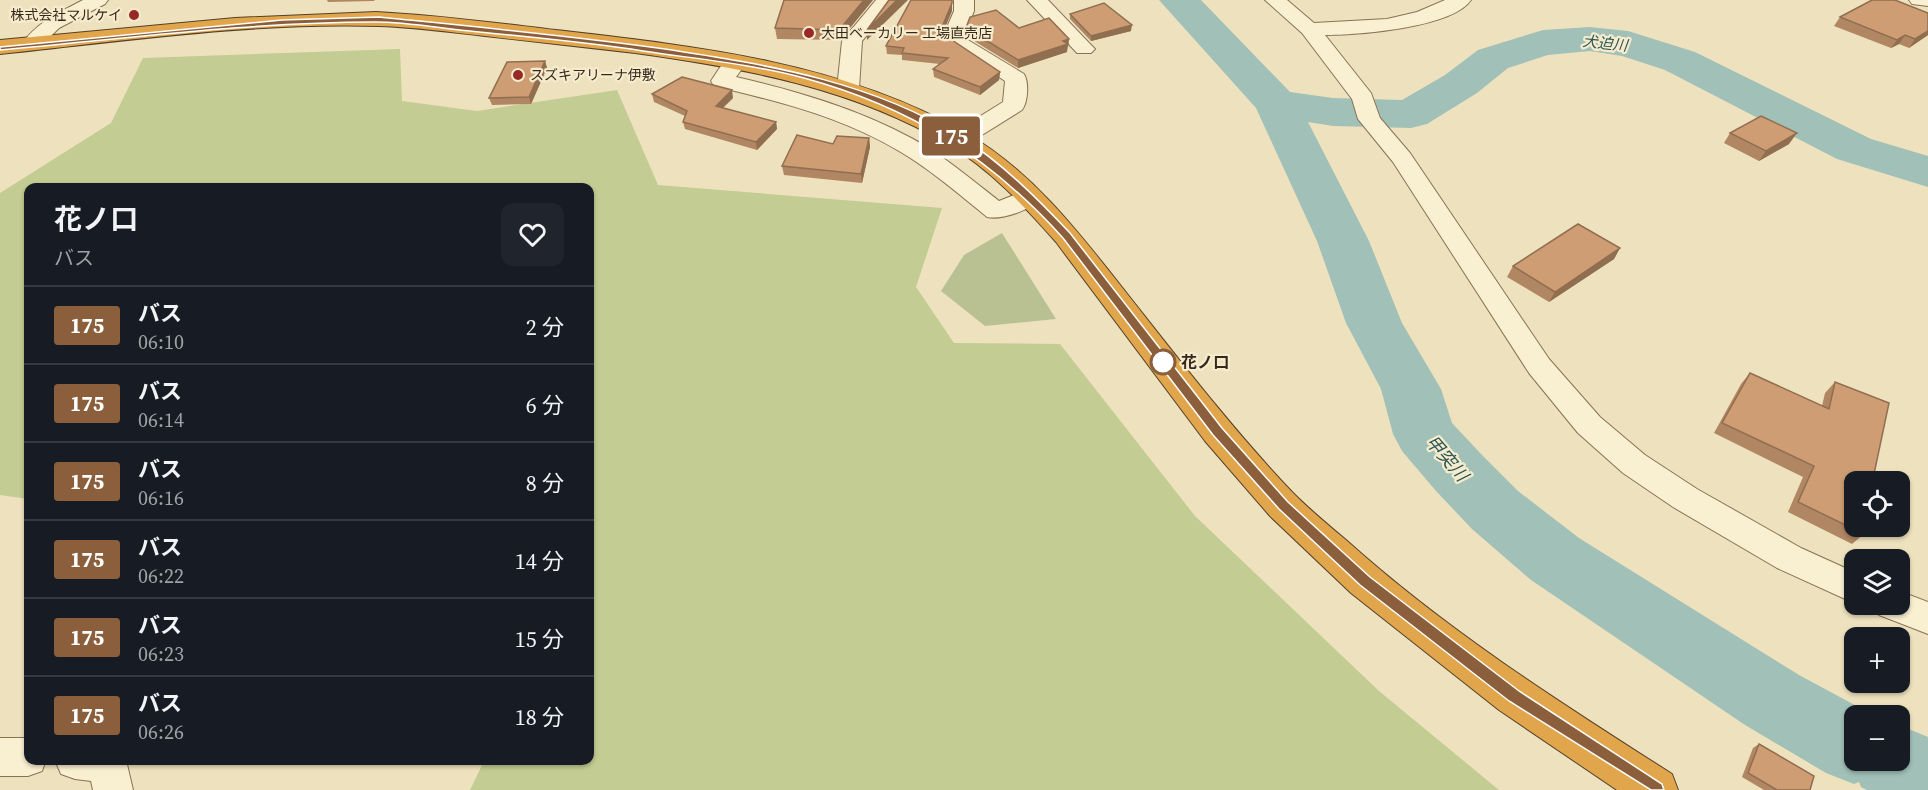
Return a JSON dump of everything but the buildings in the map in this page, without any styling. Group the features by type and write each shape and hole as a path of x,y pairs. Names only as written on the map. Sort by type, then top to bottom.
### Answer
{"highway":[{"path":"0,47 282,22 379,19 597,42 736,62 804,75 848,88 908,112 958,140 1029,197 1066,236 1217,432 1283,506 1365,581 1514,696 1656,790"}],"street":[{"path":"32,44 52,24 98,0"},
{"path":"848,88 851,68 850,43 860,28 886,0"},
{"path":"958,140 1014,105 1016,79 952,39 964,11 964,0"},
{"path":"1037,0 1084,49"},
{"path":"1275,0 1309,29 1402,158 1539,366 1589,425 1634,464 1685,498 1789,558 1844,583"},
{"path":"1309,29 1392,26 1432,15 1461,0"},
{"path":"1919,0 1924,1"},
{"path":"736,62 722,81 771,91 835,112 892,137 939,166 996,211 1029,197"},
{"path":"1910,611 1928,618"},
{"path":"0,757 24,757"},
{"path":"107,765 113,790"}],"green space":[{"path":"400,49 402,101 477,111 617,90 658,185 942,208 916,287 954,343 1060,344 1195,516 1379,691 1499,790 470,790 482,765 594,765 594,183 24,183 24,498 0,495 0,193 111,123 143,58"},
{"path":"1002,233 1056,319 985,326 941,291 964,255"}],"waterway":[{"name":"甲突川","path":"1179,0 1276,103"},
{"name":"犬迫川","path":"1276,103 1333,112 1411,114 1461,84 1493,59 1543,43 1590,39 1628,44 1680,61 1730,84 1854,149 1928,172"},
{"name":"甲突川","path":"1276,103 1343,241 1374,323 1411,389 1424,434 1495,510 1555,559 1772,700 1844,740"},
{"name":"甲突川","path":"1910,769 1928,776"}],"bus line":[{"name":"175","path":"0,47 282,22 379,19 469,27 671,51 754,65 804,75 848,88 908,112 958,140 984,158 1045,212 1217,432 1283,506 1365,581 1514,696 1656,790"}],"place":[{"name":"株式会社マルケイ","path":"134,15"},
{"name":"大田ベーカリー 工場直売店","path":"809,33"},
{"name":"スズキアリーナ伊敷","path":"518,75"},
{"name":"花ノ口","path":"1163,362"}]}
